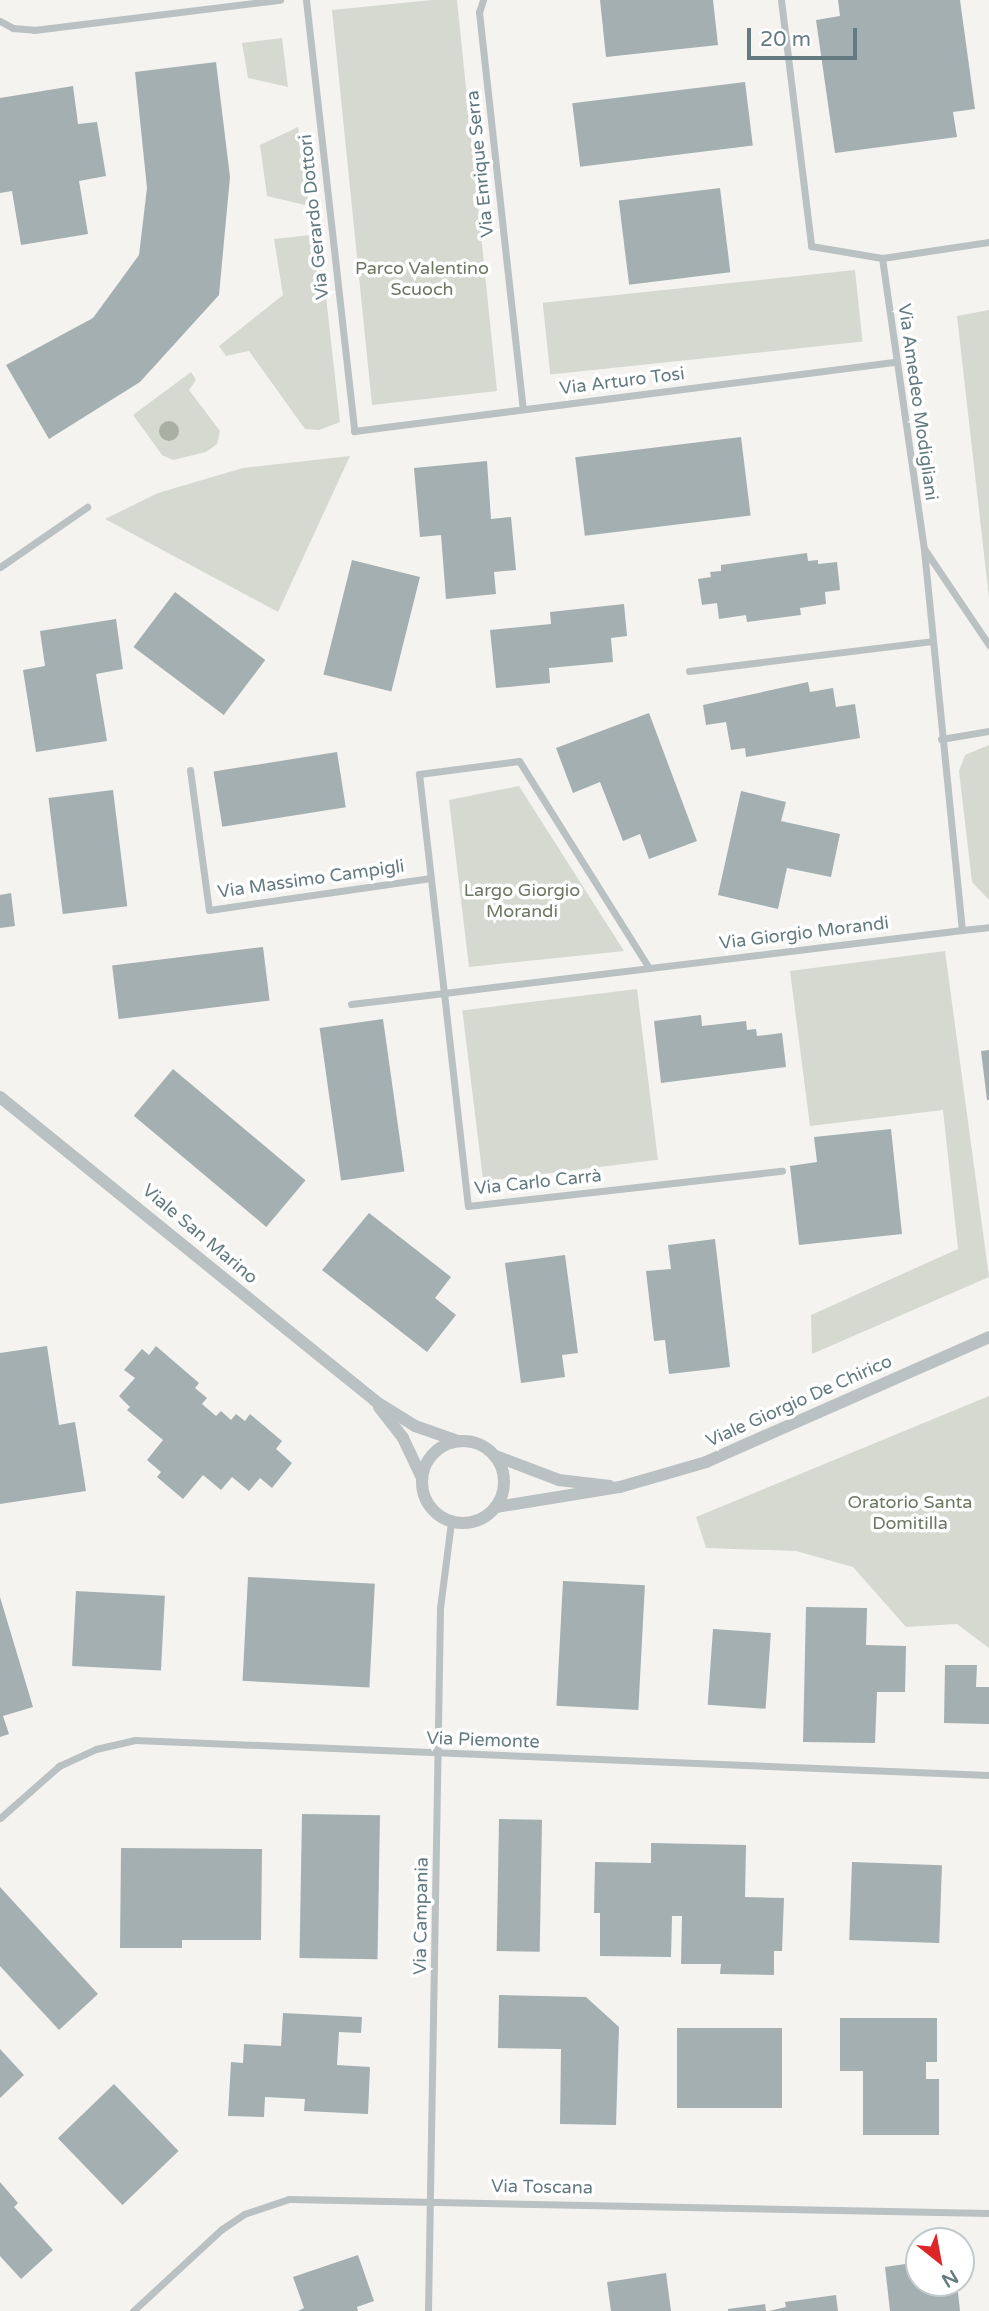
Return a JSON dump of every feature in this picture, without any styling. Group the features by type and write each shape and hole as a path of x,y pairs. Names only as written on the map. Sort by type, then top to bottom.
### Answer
{"street":[{"path":"0,20 13,28 34,30 280,0"},
{"name":"Via Gerardo Dottori","path":"306,0 354,431"},
{"name":"Via Enrique Serra","path":"484,0 479,12 523,410"},
{"path":"781,0 811,246 883,258 989,242"},
{"name":"Via Amedeo Modigliani","path":"883,258 894,362 924,550 962,930"},
{"name":"Via Arturo Tosi","path":"354,431 894,362"},
{"path":"0,567 87,507"},
{"path":"924,550 989,645"},
{"path":"689,671 932,641"},
{"path":"941,739 989,731"},
{"path":"351,1004 444,993 649,968 519,761 419,774 444,993"},
{"name":"Via Massimo Campigli","path":"190,770 209,910 431,878"},
{"name":"Via Giorgio Morandi","path":"649,968 989,927"},
{"name":"Via Carlo Carrà","path":"444,993 468,1206 782,1171"},
{"name":"Viale San Marino","path":"0,1097 374,1401 415,1426 458,1441"},
{"name":"Viale Giorgio De Chirico","path":"496,1507 620,1488 742,1448 989,1337"},
{"name":"Viale San Marino","path":"374,1401 403,1438 422,1478"},
{"path":"458,1441 485,1447 496,1456 505,1481 496,1507 476,1521 451,1522 429,1505 422,1478 433,1453 458,1441"},
{"name":"Viale Giorgio De Chirico","path":"496,1456 559,1480 620,1488"},
{"name":"Via Campania","path":"428,2311 434,2200 441,1590 451,1522"},
{"name":"Via Piemonte","path":"0,1818 59,1766 96,1749 135,1740 989,1775"},
{"name":"Via Toscana","path":"133,2311 222,2229 270,2204 316,2197 989,2213"}],"green space":[{"name":"Parco Valentino Scuoch","path":"457,0 497,391 372,405 332,10"},
{"path":"282,38 288,87 248,78 242,43"},
{"path":"298,127 309,206 267,196 260,145"},
{"path":"319,234 340,422 319,430 305,429 249,351 226,356 219,346 283,295 274,239"},
{"path":"855,270 863,342 550,374 543,303"},
{"path":"989,310 989,598 957,316"},
{"path":"191,372 196,380 189,390 220,431 217,444 206,452 173,460 162,455 133,415"},
{"path":"350,456 278,612 105,519 158,493 243,468"},
{"path":"989,745 989,900 972,882 959,771 965,755"},
{"name":"Largo Giorgio Morandi","path":"519,786 624,951 469,967 449,800"},
{"path":"945,951 989,1277 812,1354 811,1315 958,1249 943,1110 810,1126 790,971"},
{"path":"637,989 658,1160 483,1181 462,1010"},
{"name":"Oratorio Santa Domitilla","path":"989,1396 989,1648 957,1624 906,1627 853,1567 796,1551 706,1548 696,1517"}],"building":[{"path":"600,0 713,0 718,45 606,57"},
{"path":"838,0 960,0 975,109 953,112 957,137 835,153 816,20 840,16"},
{"path":"216,62 230,177 219,295 140,382 49,439 6,365 93,318 139,255 147,188 135,72"},
{"path":"745,82 753,146 580,167 572,103"},
{"path":"73,86 78,124 97,122 106,176 79,181 88,234 21,245 12,191 0,193 0,98"},
{"path":"720,188 730,272 629,285 619,200"},
{"path":"741,437 751,515 585,536 575,457"},
{"path":"487,461 491,519 511,517 516,570 494,572 496,594 446,599 441,535 420,537 414,468"},
{"path":"807,553 808,561 818,560 818,564 837,562 840,590 825,592 826,604 800,608 801,615 747,622 746,615 719,619 717,603 702,605 698,579 711,577 710,572 721,571 721,565"},
{"path":"352,560 420,577 391,691 323,674"},
{"path":"175,592 265,660 224,715 133,647"},
{"path":"624,604 627,636 611,638 613,662 549,668 550,683 496,688 490,630 551,624 550,612"},
{"path":"116,619 123,669 96,674 107,741 36,752 23,670 45,666 40,631"},
{"path":"808,682 810,692 833,688 836,707 855,704 860,738 746,757 745,748 731,750 726,722 706,725 703,705"},
{"path":"649,713 697,841 649,859 640,834 623,841 600,782 573,793 556,748"},
{"path":"337,752 346,807 222,827 214,772"},
{"path":"113,790 127,906 63,914 48,798"},
{"path":"741,791 786,802 781,821 840,834 831,877 787,868 778,909 718,895"},
{"path":"11,893 15,926 0,928 0,895"},
{"path":"263,947 270,1001 119,1019 112,966"},
{"path":"701,1015 702,1026 746,1021 747,1030 756,1029 757,1036 782,1033 786,1067 661,1083 654,1021"},
{"path":"383,1019 404,1172 341,1180 320,1028"},
{"path":"989,1050 989,1100 987,1100 981,1051"},
{"path":"173,1069 306,1180 266,1227 134,1116"},
{"path":"891,1129 902,1234 799,1245 790,1166 817,1162 814,1137"},
{"path":"369,1213 451,1277 435,1298 456,1315 427,1352 322,1270"},
{"path":"715,1239 730,1367 669,1374 665,1340 654,1341 646,1271 671,1269 668,1245"},
{"path":"565,1255 578,1353 562,1355 565,1377 521,1383 505,1263"},
{"path":"47,1346 59,1425 75,1422 86,1491 0,1504 0,1353"},
{"path":"156,1346 199,1383 195,1388 207,1398 202,1404 216,1416 221,1411 231,1420 236,1414 245,1421 250,1414 282,1441 276,1449 292,1463 272,1488 260,1478 249,1491 232,1477 221,1490 203,1475 183,1499 157,1477 161,1472 147,1460 163,1440 127,1410 130,1407 119,1396 135,1378 124,1370 142,1349 149,1355"},
{"path":"248,1577 375,1584 369,1688 243,1681"},
{"path":"563,1581 645,1585 638,1710 556,1706"},
{"path":"76,1591 165,1596 161,1671 72,1666"},
{"path":"0,1597 33,1707 3,1716 9,1734 0,1737"},
{"path":"806,1607 867,1608 866,1645 906,1646 905,1692 877,1692 875,1743 803,1742"},
{"path":"713,1629 771,1633 766,1709 708,1705"},
{"path":"945,1665 977,1665 976,1687 989,1687 989,1724 944,1723"},
{"path":"302,1814 380,1815 377,1959 299,1958"},
{"path":"499,1819 542,1820 540,1952 497,1951"},
{"path":"651,1843 746,1845 745,1897 784,1898 782,1951 774,1951 774,1975 720,1974 721,1964 681,1964 682,1916 672,1916 671,1957 600,1956 600,1913 594,1913 595,1862 651,1863"},
{"path":"121,1848 262,1849 261,1940 182,1940 182,1948 120,1948"},
{"path":"852,1862 942,1865 939,1943 849,1940"},
{"path":"0,1887 98,1994 59,2030 0,1966"},
{"path":"499,1995 586,1997 619,2027 616,2125 560,2124 561,2049 498,2048"},
{"path":"283,2013 362,2017 361,2033 339,2032 337,2065 370,2067 368,2114 304,2111 305,2099 265,2097 264,2117 228,2116 231,2062 243,2063 244,2044 281,2046"},
{"path":"840,2018 937,2018 937,2062 926,2062 926,2079 939,2079 939,2135 863,2135 863,2071 840,2071"},
{"path":"677,2028 782,2028 782,2108 677,2108"},
{"path":"0,2049 24,2075 0,2098"},
{"path":"114,2084 179,2151 122,2205 58,2138"},
{"path":"0,2182 18,2203 14,2207 53,2250 21,2279 0,2256"},
{"path":"358,2255 374,2301 357,2307 358,2311 298,2311 304,2308 293,2277"},
{"path":"905,2264 905,2297 958,2297 960,2311 890,2311 885,2267"},
{"path":"666,2273 671,2311 611,2311 607,2282"},
{"path":"836,2295 838,2311 769,2311 786,2307 785,2302"},
{"path":"765,2304 766,2311 728,2311 728,2309"}]}
